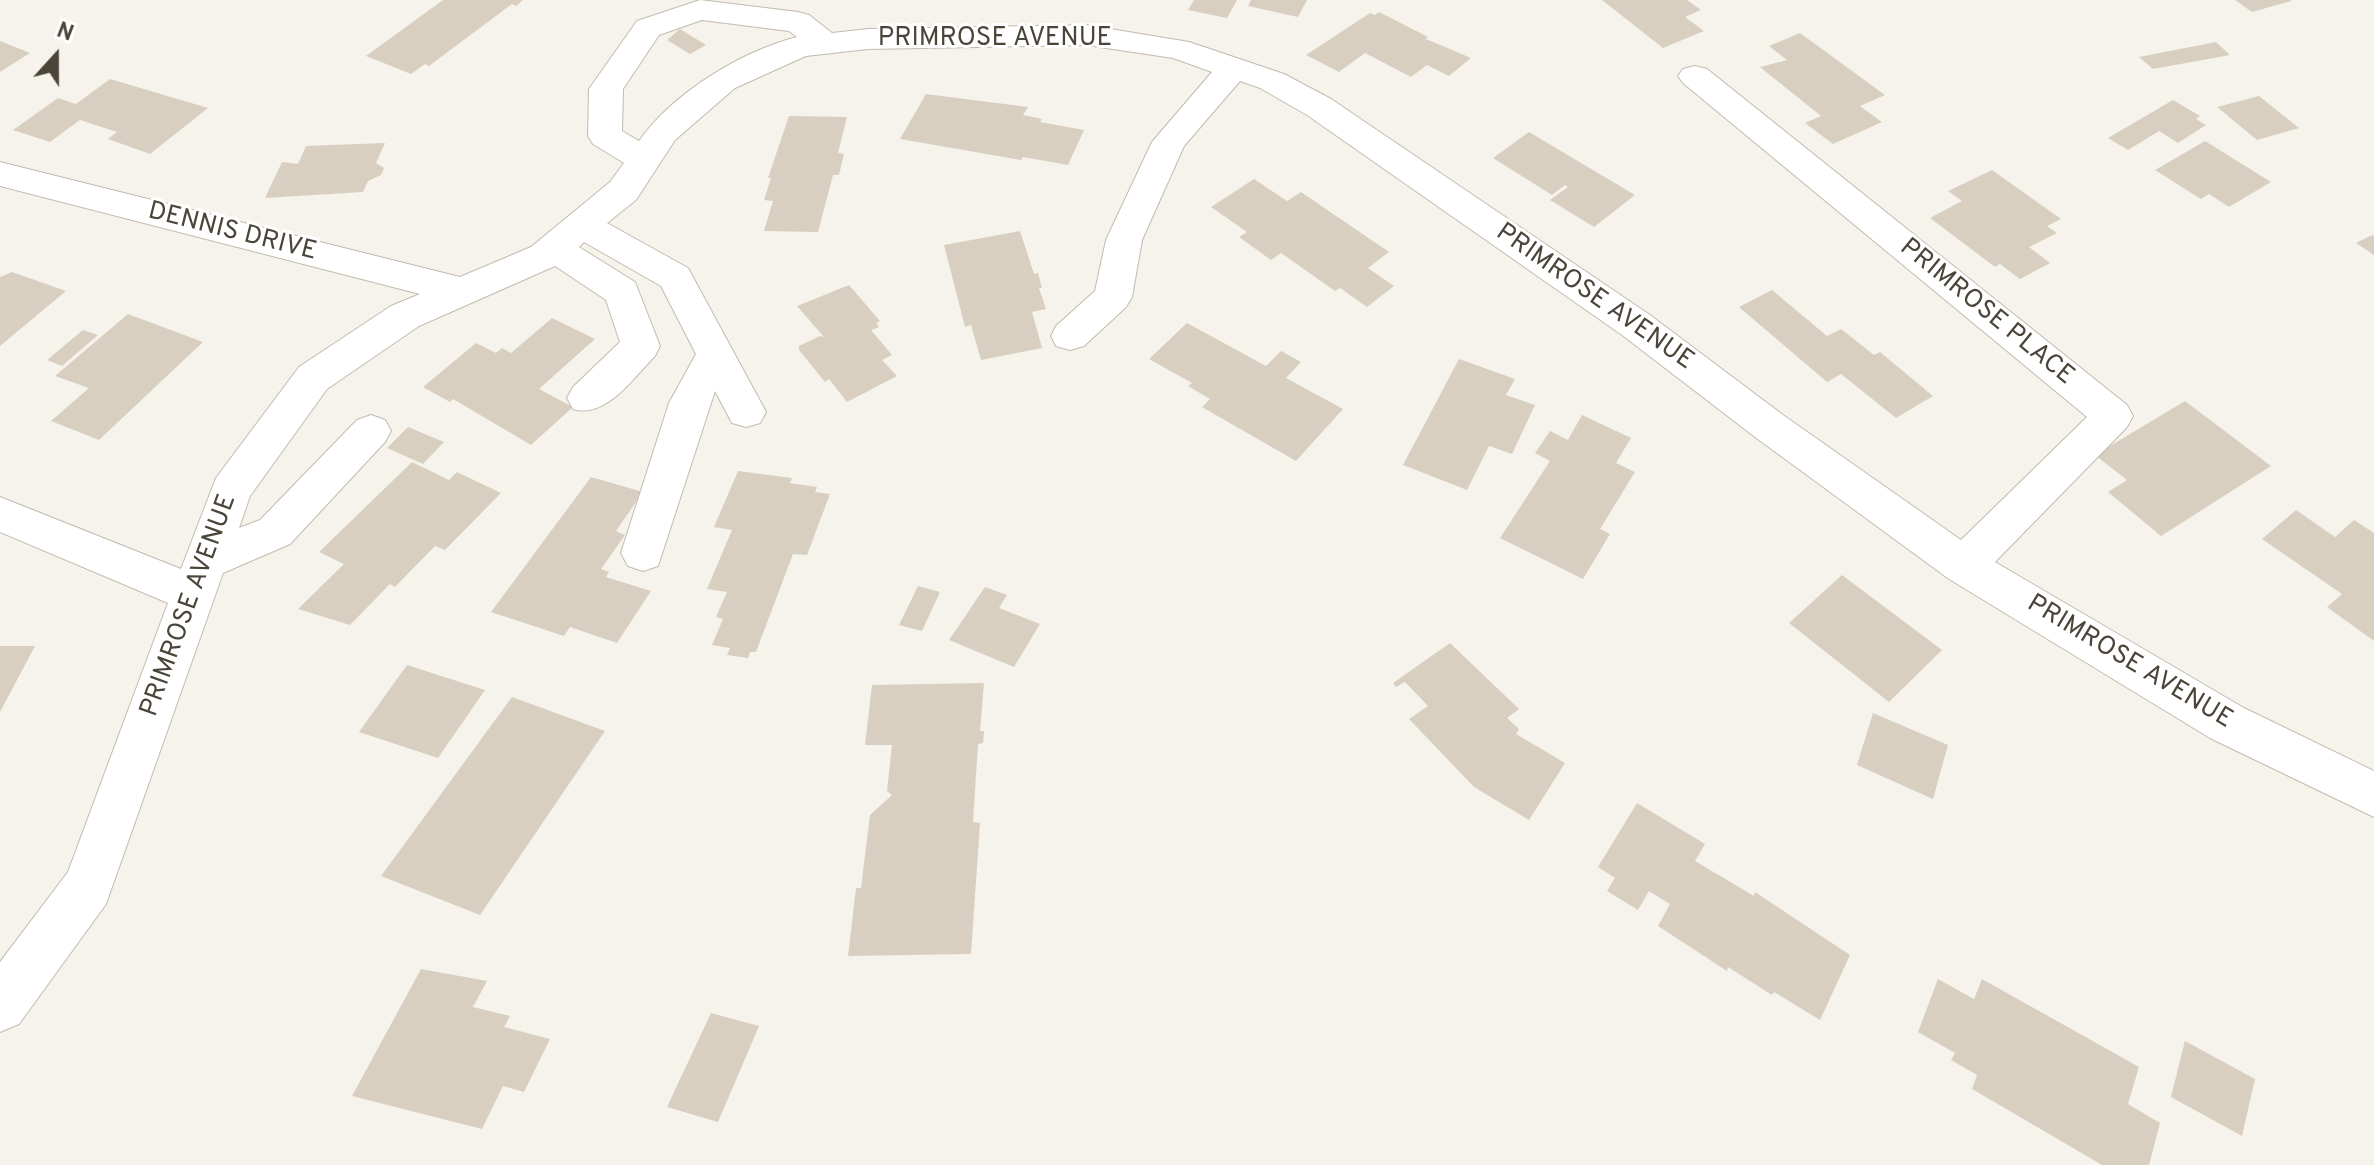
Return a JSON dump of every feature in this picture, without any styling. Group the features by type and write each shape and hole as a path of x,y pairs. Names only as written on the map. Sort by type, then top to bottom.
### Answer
{"street":[{"path":"630,0 648,28"},
{"path":"644,160 605,136 606,89 648,28 700,10 798,22 825,44"},
{"name":"PRIMROSE AVENUE","path":"0,1005 88,887 231,490 313,378 405,316 544,256 623,191 663,132 723,81 799,47 868,39 1086,35 1178,49 1272,81 1331,115 1636,325 1769,426 1964,566 2227,723 2374,795"},
{"path":"1070,336 1113,297 1124,240 1169,142 1233,68"},
{"name":"PRIMROSE PLACE","path":"1695,76 2113,416 1964,566"},
{"name":"DENNIS DRIVE","path":"0,174 465,292"},
{"path":"568,236 675,277 746,412"},
{"path":"568,236 622,292 641,346 587,398"},
{"path":"643,553 689,403 715,354"},
{"path":"0,514 200,578 275,532 371,431"}],"building":[{"path":"443,0 523,0 516,6 512,4 429,66 425,64 411,74 366,56"},
{"path":"1194,0 1237,0 1227,18 1188,10"},
{"path":"1251,0 1307,0 1298,17 1248,6"},
{"path":"1602,0 1687,0 1701,10 1685,17 1704,31 1663,48"},
{"path":"2235,0 2291,0 2291,1 2252,12"},
{"path":"1379,12 1428,37 1426,39 1471,58 1449,76 1427,65 1411,77 1365,53 1339,72 1306,55 1370,13 1375,15"},
{"path":"680,29 706,45 690,54 667,40"},
{"path":"1800,33 1885,95 1860,106 1882,122 1833,144 1805,123 1821,116 1760,67 1787,60 1769,46"},
{"path":"0,41 30,53 0,72"},
{"path":"2216,42 2230,55 2153,69 2139,57"},
{"path":"110,79 208,108 150,154 108,139 117,132 80,120 50,142 13,130 58,98 76,104"},
{"path":"926,94 1028,107 1023,115 1042,119 1040,122 1084,130 1068,165 900,139"},
{"path":"2259,96 2299,128 2257,140 2217,107"},
{"path":"2173,100 2200,116 2196,119 2206,125 2178,143 2159,131 2128,150 2108,138"},
{"path":"789,116 847,117 838,153 844,154 839,175 833,175 818,232 764,231 773,201 764,200 771,178 768,178"},
{"path":"1529,132 1635,195 1594,227 1550,200 1568,187 1565,185 1552,195 1493,158"},
{"path":"2205,141 2271,182 2229,207 2209,194 2201,199 2155,170"},
{"path":"385,143 376,163 384,168 381,175 368,181 363,192 265,198 282,162 298,164 306,146"},
{"path":"1992,170 2061,219 2047,226 2057,233 2029,247 2050,263 2020,279 2000,264 1995,267 1930,218 1962,201 1948,191"},
{"path":"1254,179 1287,201 1301,192 1389,252 1368,268 1394,286 1367,307 1340,288 1335,291 1281,253 1271,260 1239,237 1247,232 1211,207"},
{"path":"1020,231 1034,274 1038,273 1046,309 1032,312 1042,348 981,360 971,325 965,327 944,245"},
{"path":"2374,236 2374,255 2356,243"},
{"path":"12,272 66,291 0,346 0,277"},
{"path":"849,285 880,321 876,323 879,327 871,330 892,355 882,360 897,376 847,402 829,379 825,382 799,350 799,346 824,337 797,306"},
{"path":"1772,290 1827,336 1841,329 1874,355 1880,352 1933,396 1896,418 1841,374 1827,382 1739,307"},
{"path":"128,314 203,342 99,440 51,421 89,388 55,376"},
{"path":"552,318 595,339 539,389 573,407 531,445 453,399 450,402 423,387 476,343 496,353 502,348 511,353"},
{"path":"1187,323 1266,366 1281,351 1301,362 1286,378 1343,409 1296,461 1202,407 1210,399 1188,386 1192,383 1149,359"},
{"path":"83,330 98,335 62,366 47,360"},
{"path":"1459,359 1515,379 1506,395 1535,405 1512,454 1489,446 1467,490 1403,465"},
{"path":"2185,401 2271,466 2161,536 2108,492 2127,480 2095,455"},
{"path":"1582,415 1631,438 1616,463 1635,472 1600,529 1610,534 1583,579 1500,538 1550,461 1535,453 1550,431 1568,440"},
{"path":"408,427 444,442 423,464 387,448"},
{"path":"412,462 449,480 457,472 501,493 445,550 435,546 395,587 390,584 350,625 298,609 344,564 319,552"},
{"path":"738,471 792,478 790,483 817,487 815,492 830,494 807,555 793,554 756,652 750,652 748,658 727,655 730,648 712,645 723,619 716,617 727,592 707,589 732,530 714,527"},
{"path":"591,477 643,492 616,531 625,535 601,569 609,572 606,577 651,591 617,643 570,627 564,636 491,612"},
{"path":"2296,510 2335,537 2354,520 2374,533 2374,641 2327,607 2342,594 2262,539"},
{"path":"1842,575 1942,650 1889,702 1789,623"},
{"path":"918,586 940,592 922,631 899,625"},
{"path":"985,587 1007,595 999,608 1040,624 1014,667 949,640"},
{"path":"1450,643 1519,709 1507,718 1519,729 1516,734 1565,763 1529,820 1474,787 1409,719 1428,706 1405,682 1396,687 1393,683"},
{"path":"0,646 35,646 0,712"},
{"path":"407,665 485,690 438,758 359,732"},
{"path":"984,683 980,731 984,731 983,743 978,744 973,822 980,823 971,954 848,956 856,888 861,888 870,815 892,795 887,791 892,745 865,745 872,685"},
{"path":"512,697 605,731 480,915 381,876"},
{"path":"1873,713 1948,745 1933,799 1857,765"},
{"path":"1637,803 1705,844 1695,861 1754,896 1755,892 1850,955 1820,1020 1728,967 1727,971 1658,926 1670,904 1649,891 1638,910 1607,891 1615,878 1598,867"},
{"path":"421,969 487,981 473,1007 510,1016 504,1027 550,1039 524,1092 503,1086 482,1129 352,1096"},
{"path":"1938,979 1974,999 1982,979 2139,1067 2128,1104 2160,1123 2149,1165 2102,1165 1972,1089 1977,1075 1951,1060 1955,1053 1918,1032"},
{"path":"711,1013 759,1026 718,1122 667,1107"},
{"path":"2185,1041 2255,1079 2242,1136 2171,1097"}]}
